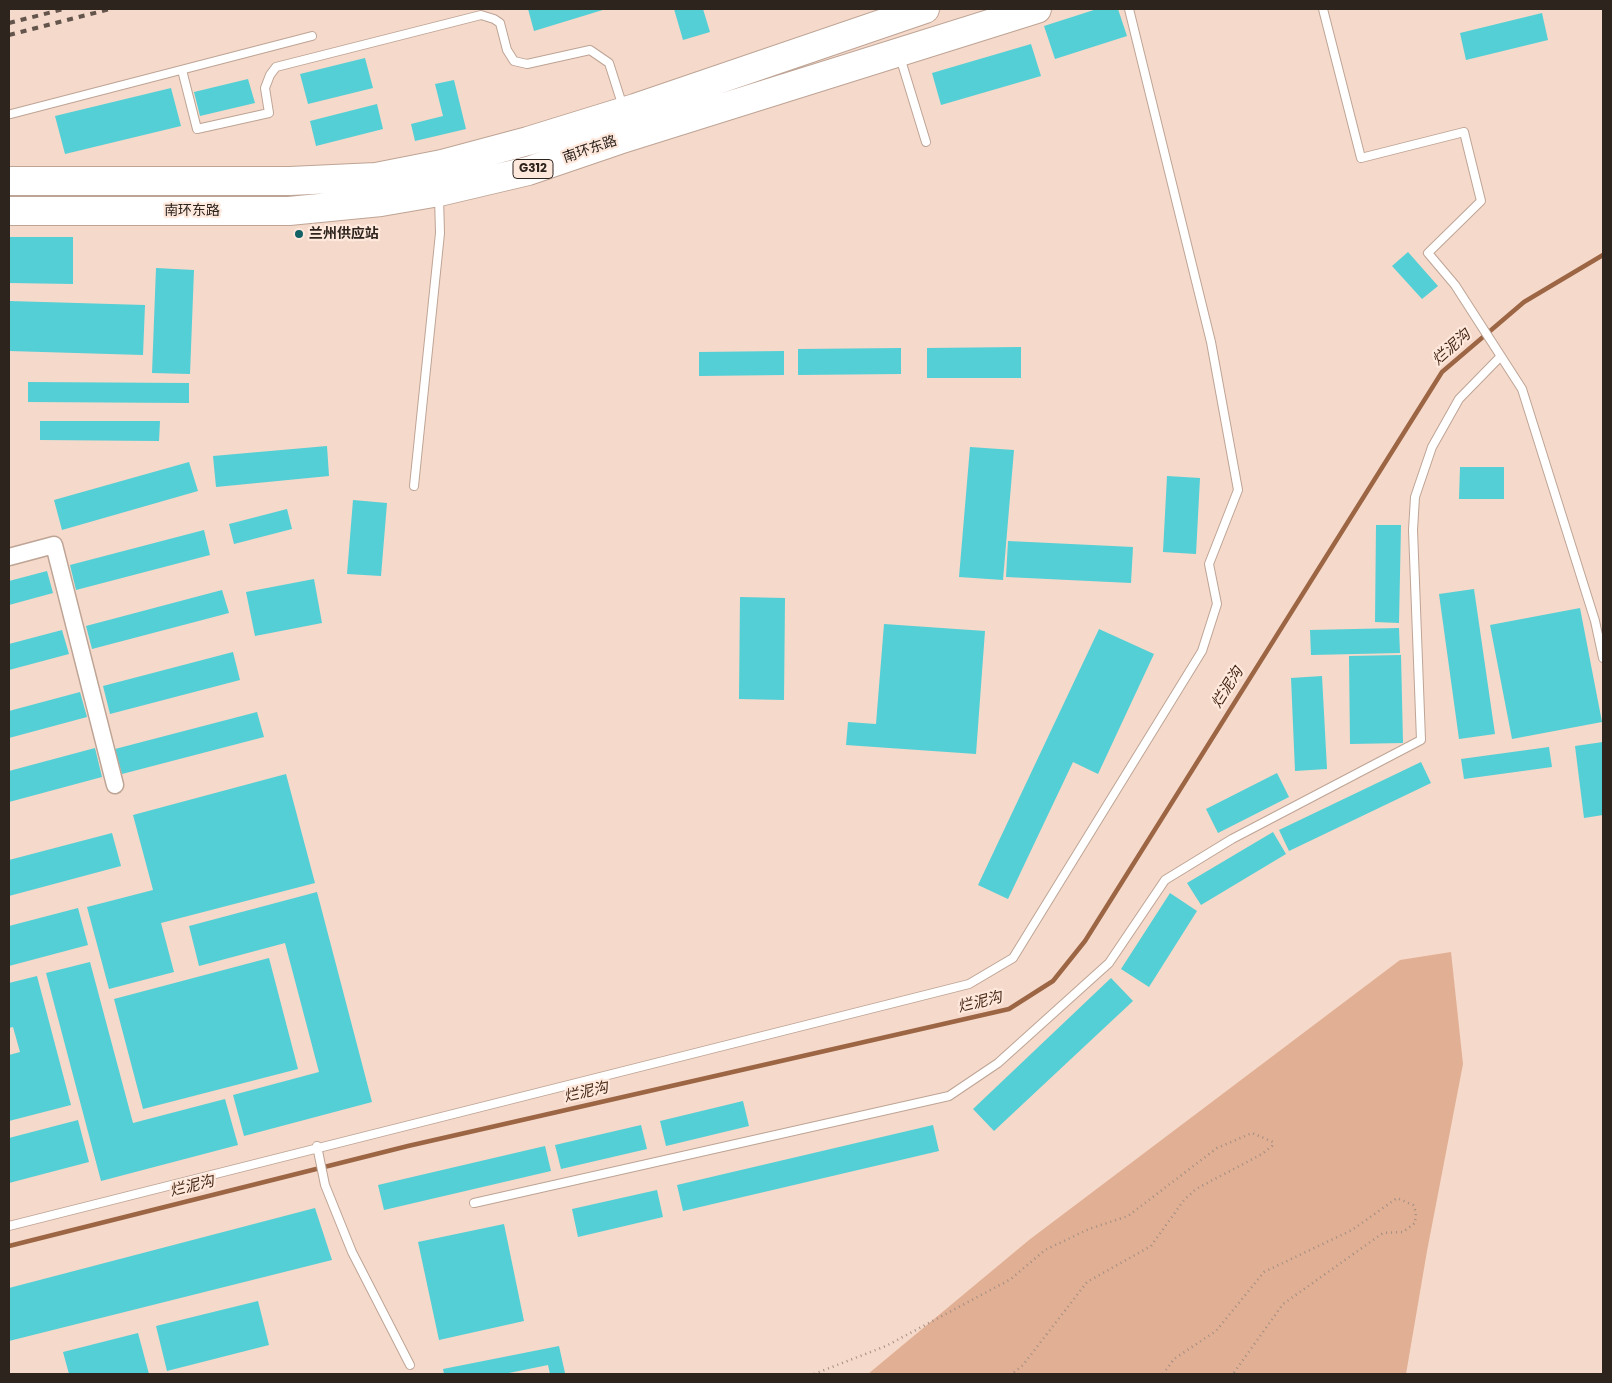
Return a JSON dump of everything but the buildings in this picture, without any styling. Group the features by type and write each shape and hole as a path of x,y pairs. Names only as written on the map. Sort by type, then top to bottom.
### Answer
{"highway":[{"name":"南环东路","path":"9,181 290,181 376,177 442,164 528,141 624,111 878,21 925,9"},
{"name":"南环东路","path":"9,211 290,211 382,202 439,192 528,171 1037,9"}],"street":[{"path":"9,557 54,545 115,785"}],"lane":[{"path":"9,1226 317,1146 969,984 1013,958 1202,650 1217,604 1209,564 1238,490 1211,342 1129,9"},
{"path":"1323,9 1361,158 1464,132 1481,201 1428,253 1455,285 1522,389 1595,621 1603,658"},
{"path":"182,70 198,129 269,113 265,88 270,75 276,67 481,15 494,18 500,23 506,50 514,61 527,64 590,50 609,63 624,111"},
{"path":"11,114 312,36"},
{"path":"899,52 926,142"},
{"path":"414,486 440,233 439,192"},
{"path":"474,1203 949,1096 998,1064 1109,963 1165,880 1232,839 1420,740 1413,530 1415,497 1432,447 1459,399 1501,356"},
{"path":"317,1146 325,1185 352,1252 410,1364"}],"path":[{"path":"814,1374 886,1346 1011,1279 1045,1250 1089,1229 1128,1216 1217,1148 1252,1133 1273,1142 1272,1146 1262,1154 1196,1189 1184,1200 1151,1246 1087,1282 1023,1365 1012,1374"},
{"path":"1163,1374 1174,1359 1216,1331 1264,1272 1352,1230 1397,1198 1413,1205 1416,1212 1415,1223 1403,1232 1383,1234 1283,1304 1232,1374"}],"shaded area":[{"path":"1451,952 1463,1064 1427,1251 1406,1374 868,1374 1029,1240 1400,960"}],"waterway":[{"name":"烂泥沟","path":"9,1246 408,1146 1009,1009 1053,981 1085,941 1442,372 1524,302 1603,255"}],"railway":[{"path":"9,23 64,9"},
{"path":"9,35 110,9"}],"place":[{"name":"兰州供应站","path":"299,234"}]}
